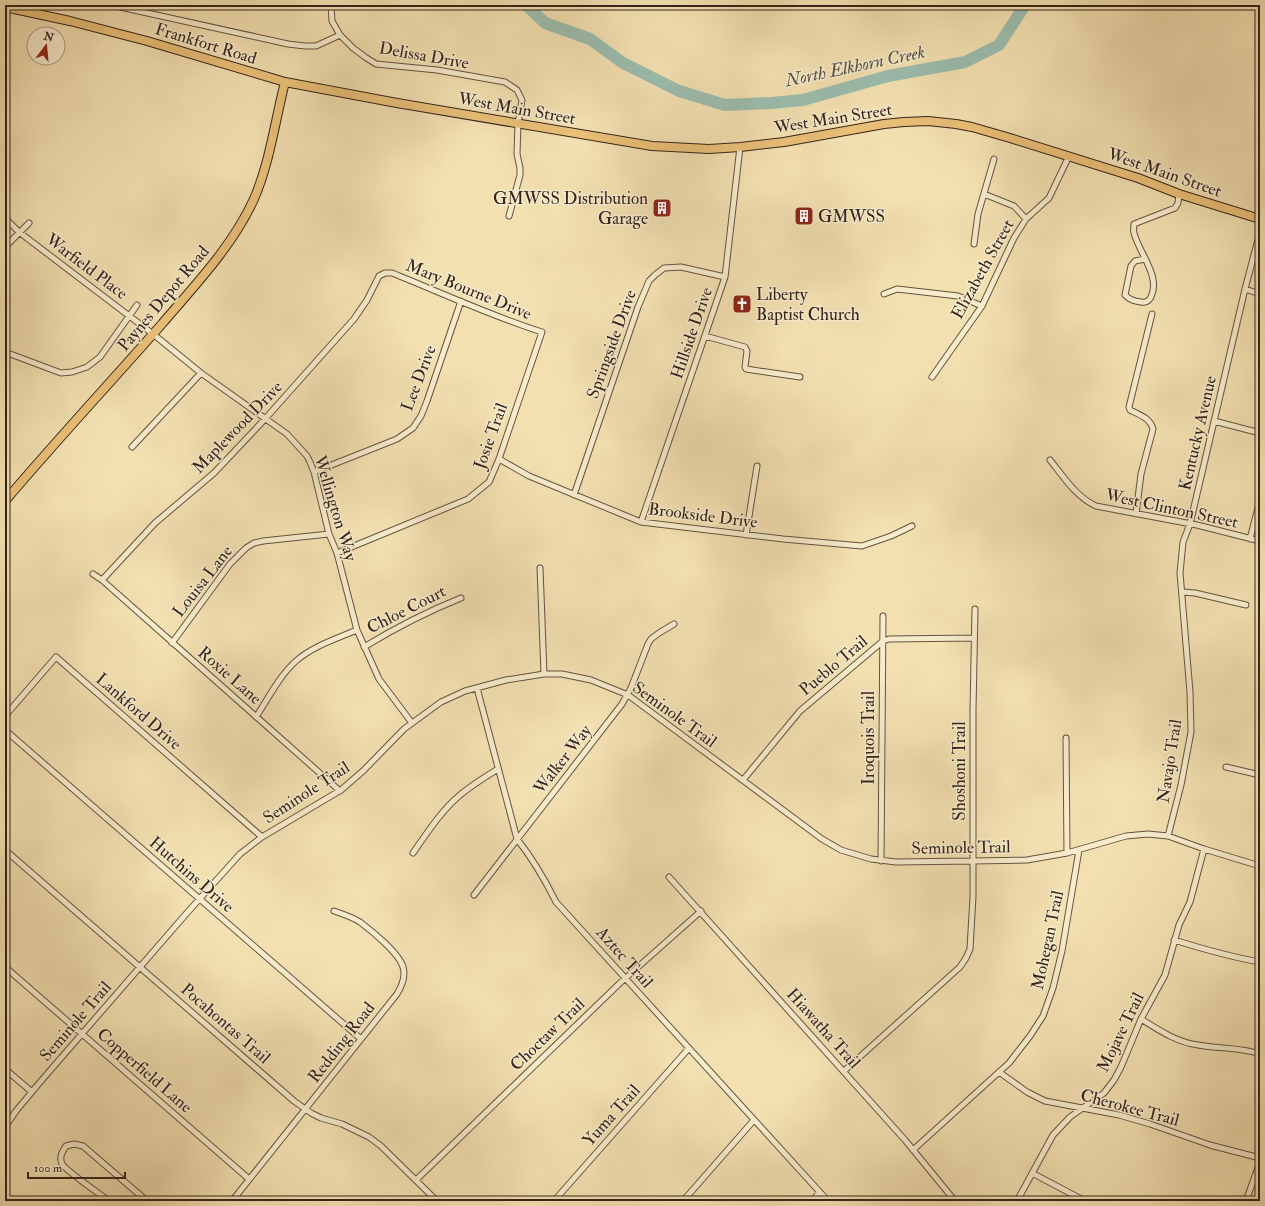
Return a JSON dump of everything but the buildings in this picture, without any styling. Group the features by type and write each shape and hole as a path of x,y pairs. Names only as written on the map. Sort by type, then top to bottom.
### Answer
{"main road":[{"name":"Frankfort Road","path":"5,7 70,21 147,41 285,82 399,104"},
{"name":"Paynes Depot Road","path":"5,501 152,334 233,238 254,198 262,177 272,141 285,82"},
{"name":"West Main Street","path":"399,104 652,146 709,149 740,148 784,142 884,124 928,121 972,127 1070,156 1138,178 1179,194 1260,219"}],"street":[{"path":"111,5 288,44 316,46 340,35"},
{"name":"Delissa Drive","path":"331,5 332,21 340,35 353,48 376,64 437,70 505,82 517,90 522,100 518,123"},
{"path":"509,216 520,175 517,154 518,123"},
{"name":"Hillside Drive","path":"641,522 724,277 740,148"},
{"name":"Elizabeth Street","path":"932,377 982,306 1014,238 1026,219 1049,198 1070,156"},
{"path":"974,244 978,214 994,159"},
{"path":"984,194 1014,206 1026,219"},
{"path":"1145,259 1135,261 1131,266 1125,295 1130,300 1144,302 1150,300 1154,286 1153,276 1133,232 1134,224 1175,208 1178,203 1179,194"},
{"name":"Warfield Place","path":"5,218 19,232 152,334"},
{"path":"5,247 29,223"},
{"name":"Kentucky Avenue","path":"1186,642 1180,573 1183,542 1190,524 1245,289 1260,232"},
{"path":"1253,258 1260,260"},
{"name":"Springside Drive","path":"574,495 638,307 649,281 660,270 670,267 681,267 724,277"},
{"name":"Mary Bourne Drive","path":"385,272 392,273 523,326 542,332"},
{"name":"Maplewood Drive","path":"102,580 155,523 214,474 265,419 354,319 367,300 379,276 385,272"},
{"path":"884,294 897,289 958,296 982,306"},
{"path":"1245,289 1260,294"},
{"name":"Lee Drive","path":"314,472 397,439 413,428 421,416 427,401 461,301"},
{"path":"5,352 60,372 72,372 87,367 100,357 137,305"},
{"path":"1136,514 1142,474 1152,429 1148,420 1130,410 1129,407 1152,314"},
{"name":"Josie Trail","path":"337,553 468,498 488,482 498,459 542,332"},
{"name":"Wellington Way","path":"152,334 201,373 287,434 307,456 314,472 329,534 337,553 357,630 380,679 412,723"},
{"path":"705,336 745,346 747,351 746,369 800,377"},
{"path":"132,447 201,373"},
{"path":"1214,421 1260,433"},
{"name":"Brookside Drive","path":"498,459 529,476 641,522 746,535 862,546 891,536 912,526"},
{"name":"West Clinton Street","path":"1050,460 1081,496 1089,503 1096,506 1190,524 1260,541"},
{"path":"746,535 757,466"},
{"path":"1250,539 1260,500"},
{"name":"Louisa Lane","path":"172,643 230,564 246,548 254,543 263,541 329,534"},
{"path":"540,568 544,674"},
{"path":"93,574 102,580"},
{"name":"Roxie Lane","path":"102,580 340,791"},
{"path":"1182,592 1195,593 1246,605"},
{"name":"Chloe Court","path":"364,647 403,624 461,598"},
{"name":"Shoshoni Trail","path":"844,1071 960,967 970,949 973,896 972,710 975,609"},
{"name":"Iroquois Trail","path":"881,861 883,616"},
{"name":"Walker Way","path":"474,895 612,719 628,695 648,644 659,633 674,624"},
{"path":"256,717 281,679 296,662 318,647 357,630"},
{"name":"Pueblo Trail","path":"742,780 800,711 883,641 889,639 974,638"},
{"name":"Navajo Trail","path":"1168,836 1181,785 1190,732 1190,692 1186,642"},
{"name":"Lankford Drive","path":"5,716 56,658 262,837"},
{"name":"Seminole Trail","path":"5,1126 82,1034 237,857 262,837 340,791 363,771 404,729 441,702 465,691 506,680 544,674 562,674 591,680 628,695 822,839 841,850 856,856 881,861 1027,860 1068,853 1126,836 1148,834 1168,836 1260,866"},
{"name":"Aztec Trail","path":"477,688 517,839 531,856 546,880 556,902 828,1201"},
{"name":"Hutchins Drive","path":"5,730 361,1039"},
{"path":"1066,738 1068,853"},
{"path":"1226,767 1260,775"},
{"path":"413,853 440,816 459,796 481,779 498,769"},
{"name":"Mojave Trail","path":"1017,1201 1053,1136 1070,1117 1104,1093 1114,1080 1121,1067 1141,1019 1165,975 1174,940 1190,902 1204,849"},
{"name":"Pocahontas Trail","path":"5,850 294,1102 321,1118 342,1124 369,1137 381,1146 437,1201"},
{"name":"Mohegan Trail","path":"913,1150 1009,1063 1030,1036 1042,1016 1053,988 1062,951 1079,850"},
{"name":"Hiawatha Trail","path":"669,877 844,1071 955,1201"},
{"name":"Redding Road","path":"232,1201 397,994 402,985 404,976 403,968 393,951 360,922 334,911"},
{"name":"Choctaw Trail","path":"416,1180 626,978 701,911"},
{"path":"1174,940 1214,952 1260,962"},
{"name":"Copperfield Lane","path":"5,967 249,1179"},
{"path":"1141,1019 1182,1042 1198,1045 1245,1049 1260,1054"},
{"name":"Yuma Trail","path":"554,1201 689,1048"},
{"path":"5,1069 32,1092"},
{"name":"Cherokee Trail","path":"999,1072 1027,1092 1045,1101 1119,1115 1150,1124 1210,1146 1260,1158"},
{"path":"683,1201 754,1120"},
{"path":"109,1201 65,1168 61,1160 61,1155 66,1146 74,1144 83,1146 146,1201"},
{"path":"1246,1201 1260,1162"},
{"path":"1032,1173 1085,1201"},
{"path":"812,1201 820,1192"}],"waterway":[{"name":"North Elkhorn Creek","path":"526,5 545,23 590,39 623,63 679,91 725,105 803,100 888,76 965,62 999,45 1025,5"}],"place":[{"name":"GMWSS Distribution Garage","path":"662,208"},
{"name":"GMWSS","path":"804,216"},
{"name":"Liberty Baptist Church","path":"742,304"}]}
